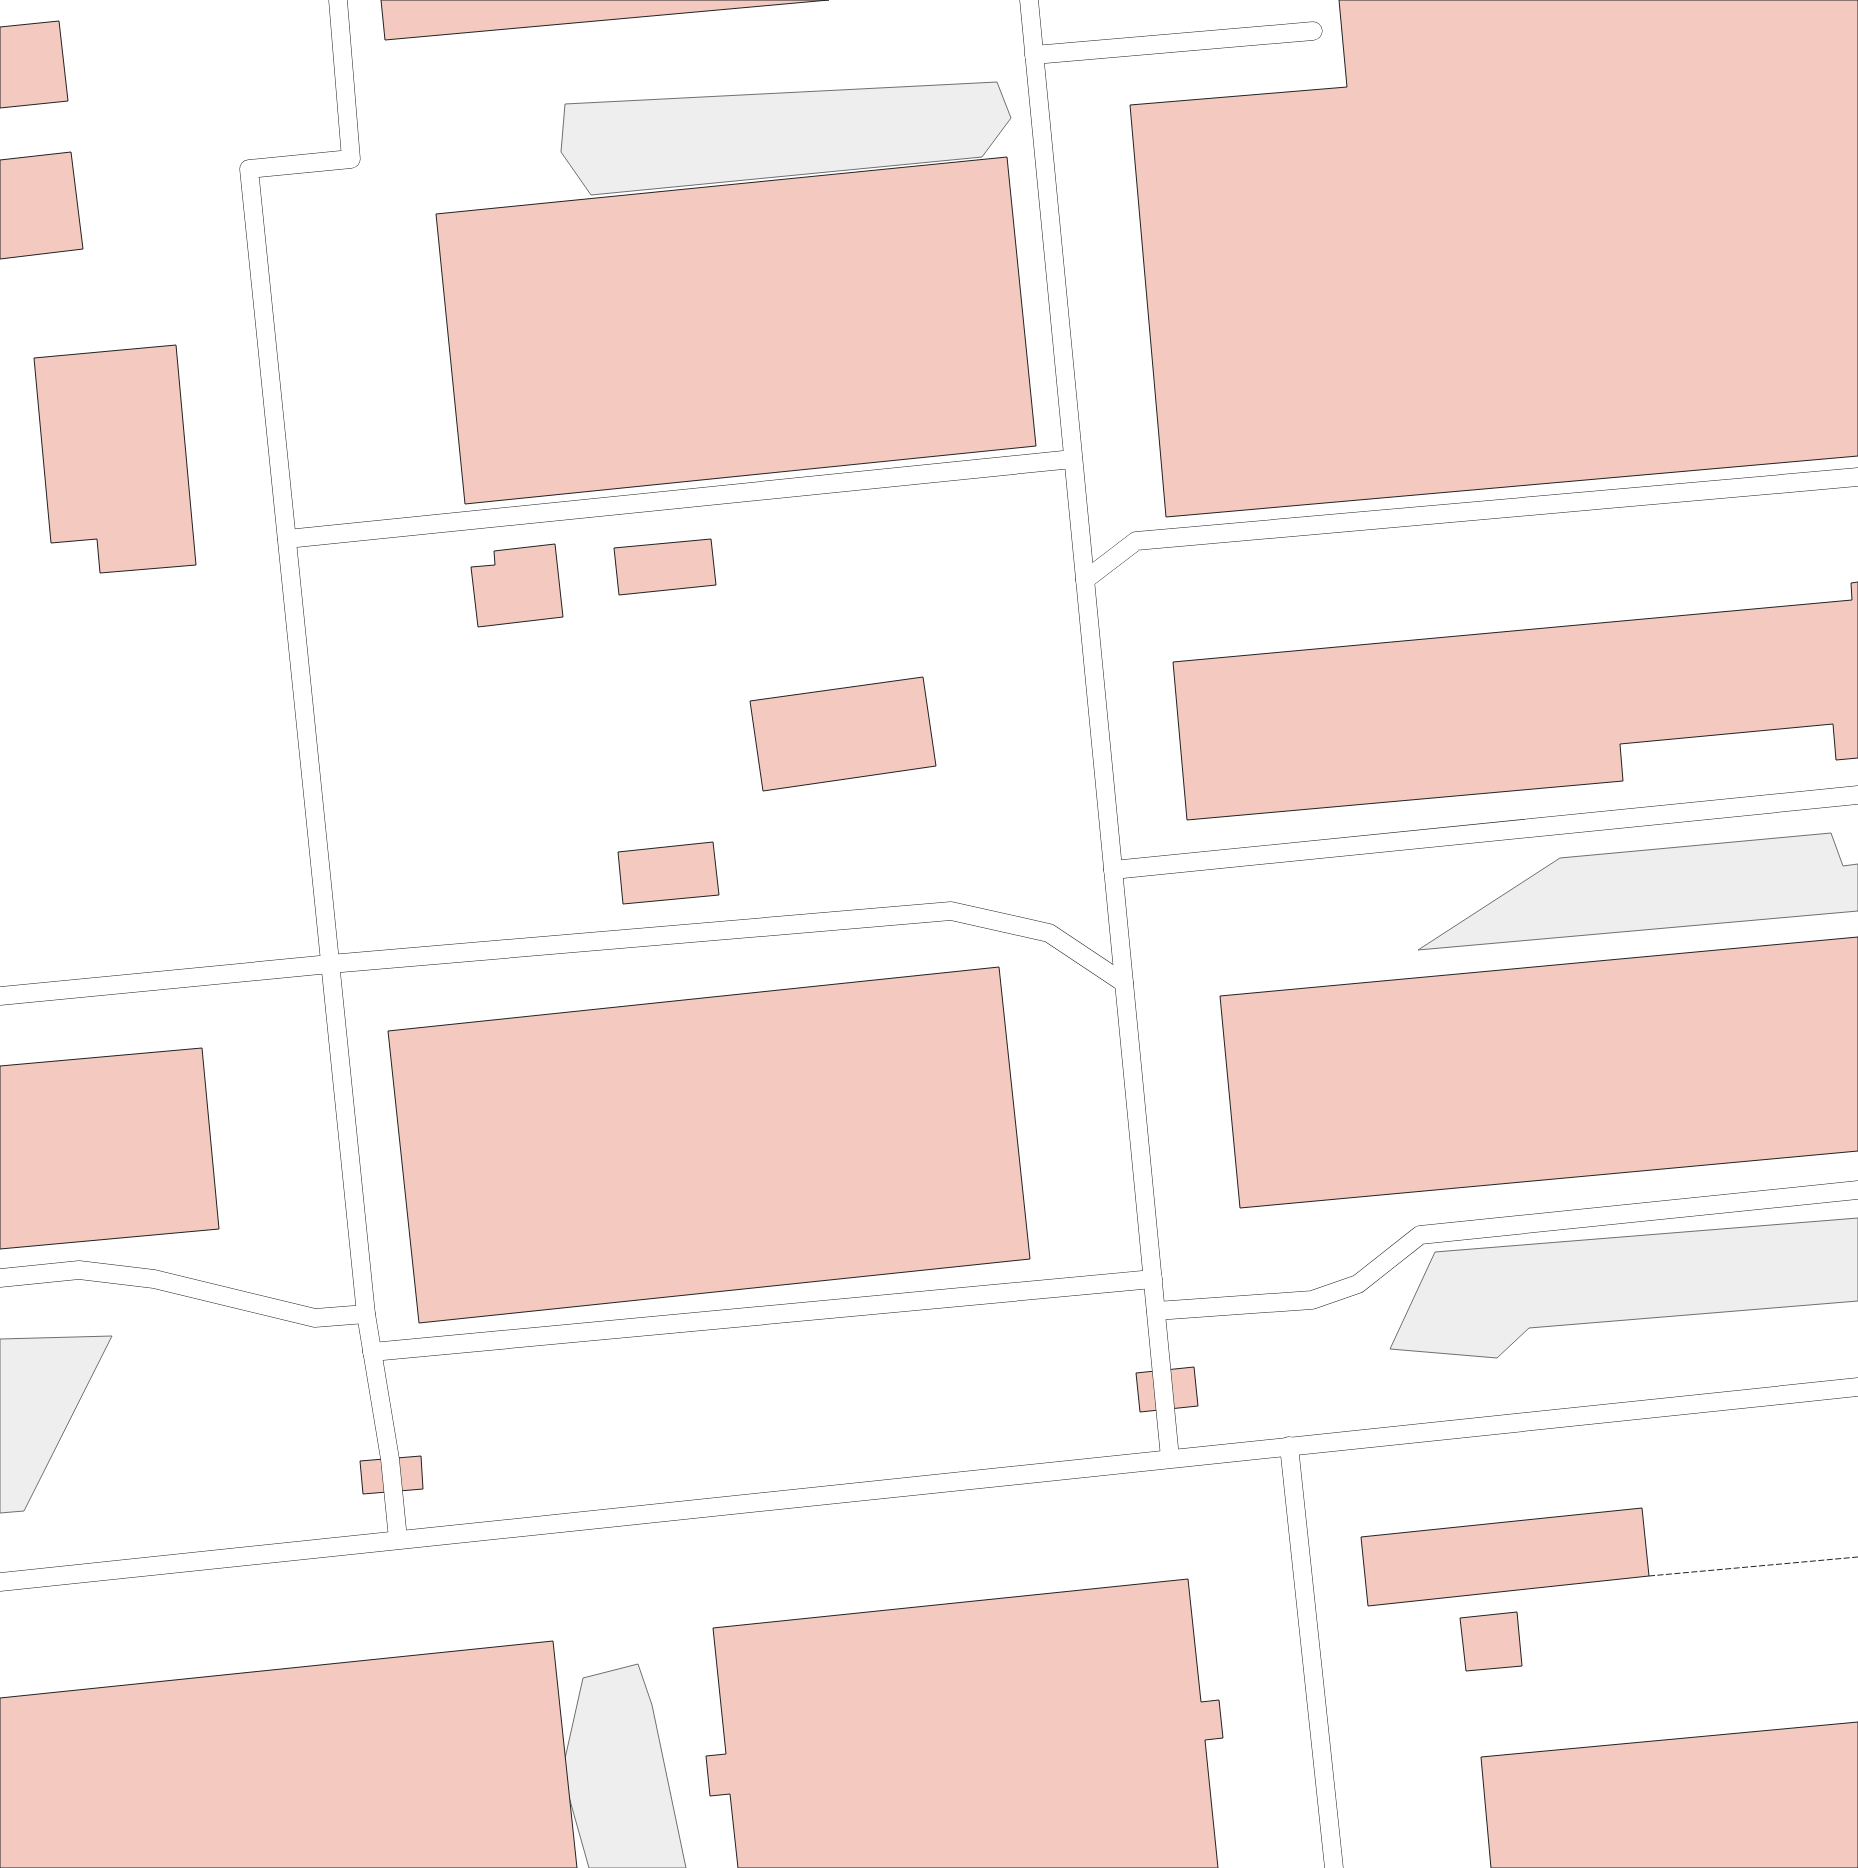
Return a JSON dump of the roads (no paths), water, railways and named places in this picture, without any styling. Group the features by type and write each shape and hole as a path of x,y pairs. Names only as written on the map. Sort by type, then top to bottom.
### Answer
{"lane":[{"path":"338,0 352,159 249,170 366,1314 390,1459 398,1539"},
{"path":"1029,0 1170,1458"},
{"path":"1034,55 1313,31"},
{"path":"287,539 1073,459"},
{"path":"1085,580 1136,541 1858,477"},
{"path":"1113,870 1858,795"},
{"path":"0,996 330,964 952,911 1049,933 1124,983"},
{"path":"1156,1311 1312,1300 1358,1284 1420,1235 1858,1190"},
{"path":"0,1278 79,1270 154,1279 315,1318 366,1314"},
{"path":"372,1352 1153,1279"},
{"path":"0,1582 1858,1387"},
{"path":"1290,1446 1334,1868"}]}
